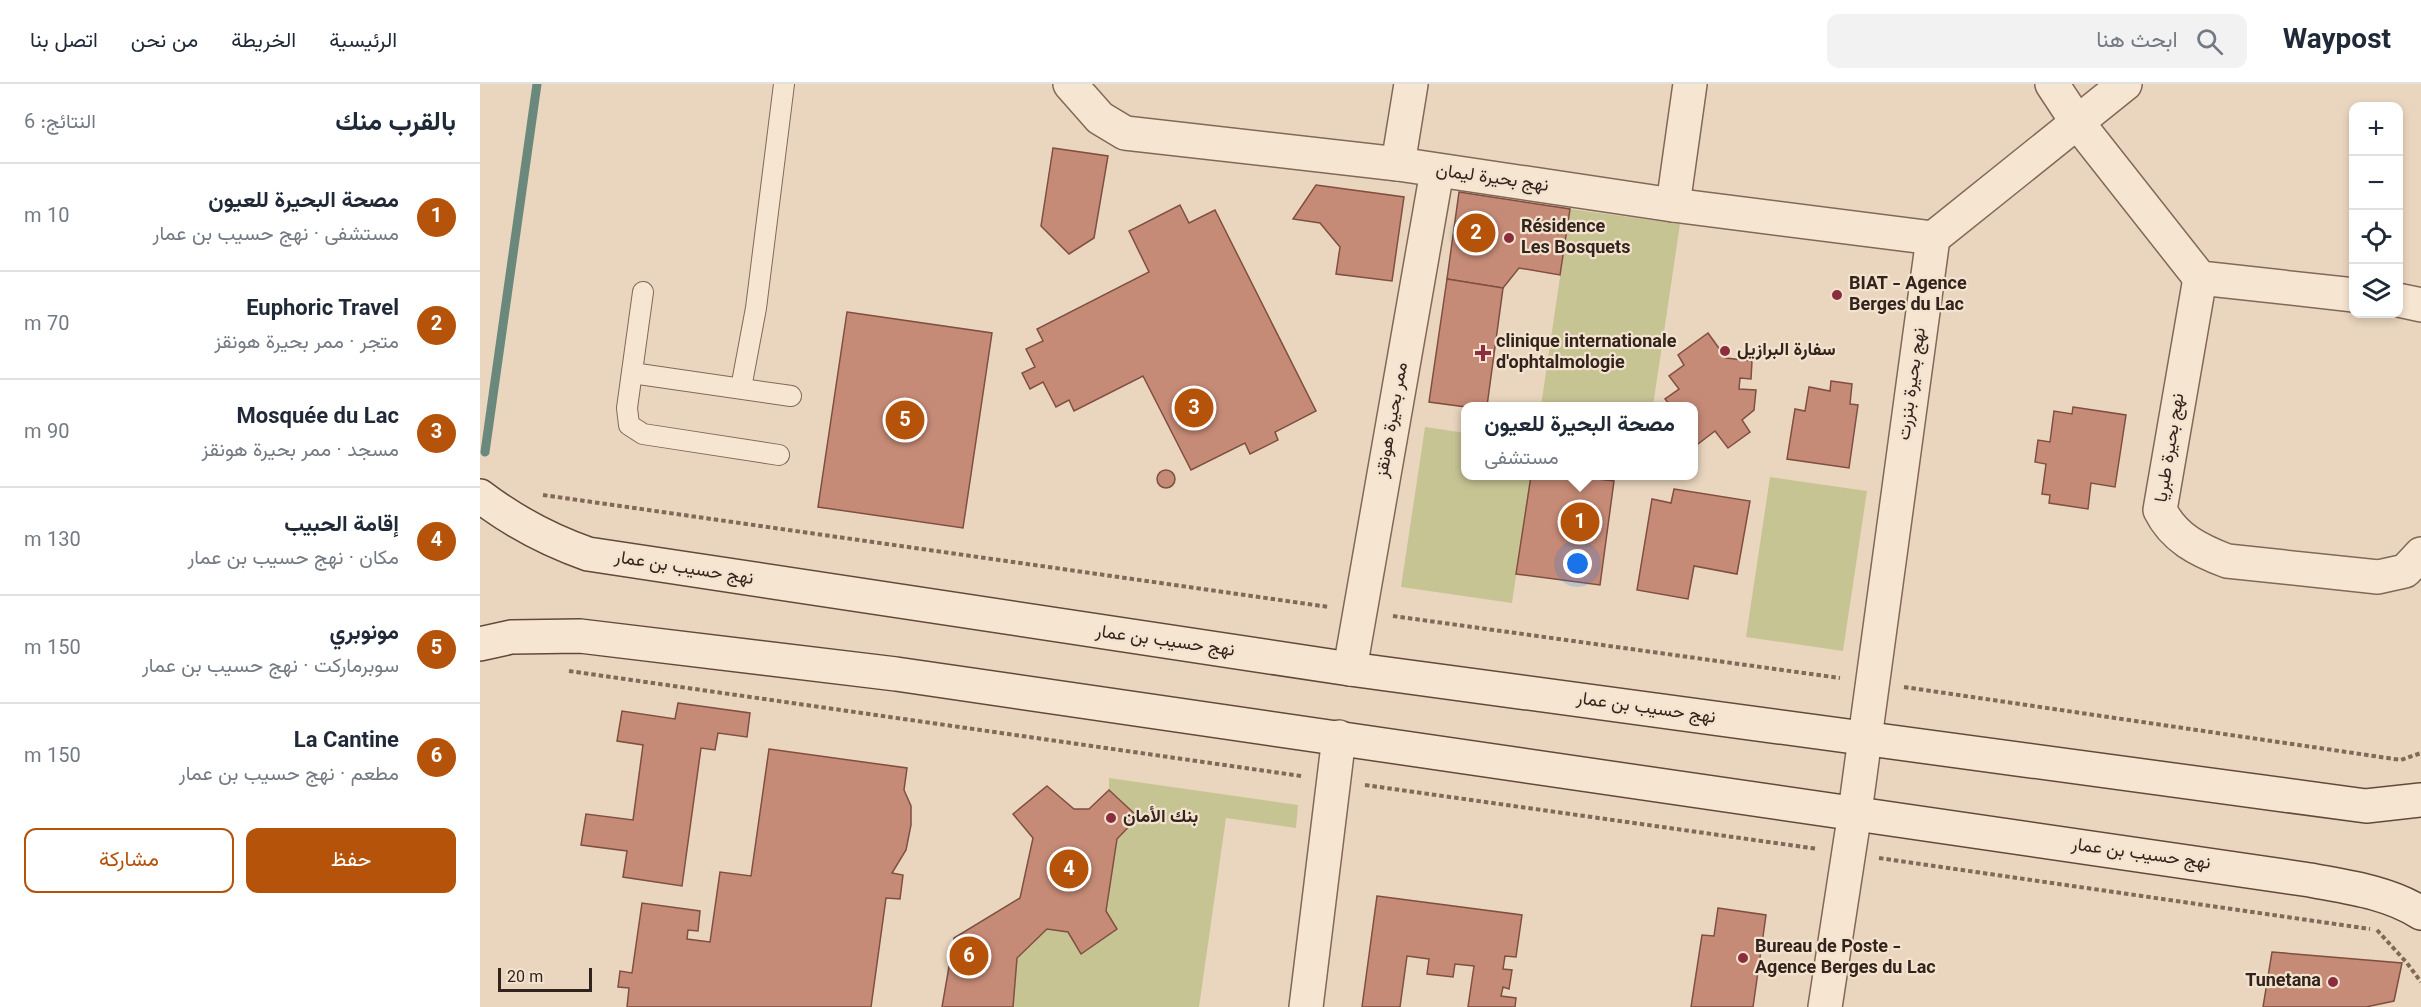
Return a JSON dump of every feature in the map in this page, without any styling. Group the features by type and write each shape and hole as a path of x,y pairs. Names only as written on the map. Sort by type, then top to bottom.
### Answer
{"main road":[{"name":"نهج بحيرة ليمان","path":"1070,84 1100,118 1125,133 1398,164 1672,205 1933,238"},
{"path":"1398,164 1411,84"},
{"path":"1672,205 1690,84"},
{"path":"2052,84 2077,122 2200,278 2349,294"},
{"path":"1933,238 2125,84"},
{"name":"ممر بحيرة هونقز","path":"1350,669 1437,171"},
{"name":"نهج بحيرة بنزرت","path":"1865,738 1933,238"},
{"name":"نهج بحيرة طبريا","path":"2200,278 2160,510 2167,524 2178,537 2205,553 2227,561 2378,577 2405,571 2421,554"},
{"path":"2403,301 2421,305"},
{"name":"نهج حسيب بن عمار","path":"480,496 508,517 547,539 588,554 1350,669 2366,806 2421,800"},
{"name":"نهج حسيب بن عمار","path":"480,644 511,637 580,636 896,674 1856,812 2310,880 2362,890 2407,905 2421,914"},
{"path":"1306,1007 1340,737"},
{"path":"1825,1007 1856,812 1865,738"}],"lane":[{"path":"741,388 756,308 784,84"},
{"path":"643,292 627,408 629,425 643,434 779,455"},
{"path":"632,373 791,396"}],"path":[{"path":"543,495 1872,682 2401,760 2421,753"},
{"path":"565,671 2377,930 2421,982"}],"shaded area":[{"path":"1570,209 1680,224 1654,402 1542,402"},
{"path":"1425,427 1461,432 1461,480 1530,480 1512,603 1401,587"},
{"path":"1770,477 1867,491 1843,651 1746,637"},
{"path":"1109,778 1298,805 1296,828 1226,818 1199,1007 1013,1007 1017,958 1047,929 1068,932 1081,954 1117,929 1106,911 1117,839 1138,817 1109,790"}],"building":[{"path":"1053,148 1108,156 1094,238 1069,254 1041,226"},
{"path":"1316,185 1404,197 1392,281 1336,274 1340,247 1320,223 1293,219"},
{"name":"Résidence Les Bosquets","path":"1459,192 1570,209 1560,275 1519,268 1503,288 1447,279"},
{"path":"1180,205 1189,223 1215,210 1316,411 1275,432 1278,440 1250,454 1245,443 1191,470 1143,376 1074,411 1069,400 1056,407 1043,382 1030,389 1022,373 1035,367 1026,349 1043,341 1037,329 1149,272 1129,231"},
{"path":"1447,279 1503,288 1488,402 1461,402 1461,406 1429,402"},
{"path":"847,312 992,333 963,528 818,507"},
{"path":"1708,333 1726,358 1752,361 1751,379 1740,378 1739,389 1756,390 1754,410 1742,420 1750,432 1728,448 1715,431 1698,444 1698,402 1668,402 1665,399 1679,389 1669,376 1684,365 1678,355"},
{"path":"1831,381 1852,384 1850,404 1858,405 1849,468 1787,459 1795,409 1805,411 1809,387 1830,391"},
{"path":"2073,407 2126,415 2115,487 2091,483 2088,509 2049,503 2050,495 2042,494 2046,464 2035,462 2038,440 2050,442 2054,411 2072,414"},
{"path":"1162,470 1170,470 1175,475 1173,486 1162,488 1157,483 1157,475"},
{"path":"1530,480 1614,481 1600,585 1516,574"},
{"path":"1674,489 1750,501 1737,574 1694,566 1688,599 1637,590 1652,499 1671,503"},
{"path":"678,703 750,713 747,737 718,733 715,750 701,748 682,886 623,877 627,851 581,845 586,814 633,820 643,745 617,741 622,711 675,719"},
{"path":"769,749 907,768 904,790 911,806 911,825 906,850 892,873 903,875 900,899 886,898 871,1007 627,1007 629,988 618,987 620,971 632,973 642,903 700,911 698,931 688,930 687,939 710,942 720,872 751,876"},
{"path":"1047,786 1074,809 1089,809 1109,790 1138,817 1117,839 1106,911 1117,929 1081,954 1068,932 1047,929 1017,958 1013,1007 942,1007 954,938 1020,898 1033,838 1013,814"},
{"path":"1377,896 1522,915 1516,957 1505,956 1503,969 1512,970 1509,989 1503,987 1501,996 1516,998 1515,1007 1468,1007 1474,966 1455,964 1453,977 1427,974 1429,959 1407,956 1400,1007 1362,1007"},
{"path":"1718,908 1766,915 1753,1007 1691,1007 1702,935 1714,936"},
{"name":"Tunetana","path":"2272,952 2402,963 2394,1001 2366,1007 2263,1007"}],"waterway":[{"path":"485,452 537,84"}],"place":[{"name":"Euphoric Travel","path":"1476,233"},
{"name":"Résidence Les Bosquets","path":"1509,238"},
{"name":"BIAT - Agence Berges du Lac","path":"1837,295"},
{"name":"سفارة البرازيل","path":"1725,351"},
{"name":"clinique internationale d'ophtalmologie","path":"1483,353"},
{"name":"Mosquée du Lac","path":"1194,408"},
{"name":"مونوبري","path":"905,420"},
{"name":"مصحة البحيرة للعيون","path":"1580,522"},
{"name":"بنك الأمان","path":"1111,818"},
{"name":"إقامة الحبيب","path":"1069,869"},
{"name":"La Cantine","path":"969,956"},
{"name":"Bureau de Poste - Agence Berges du Lac","path":"1743,958"},
{"name":"Tunetana","path":"2333,982"}]}
